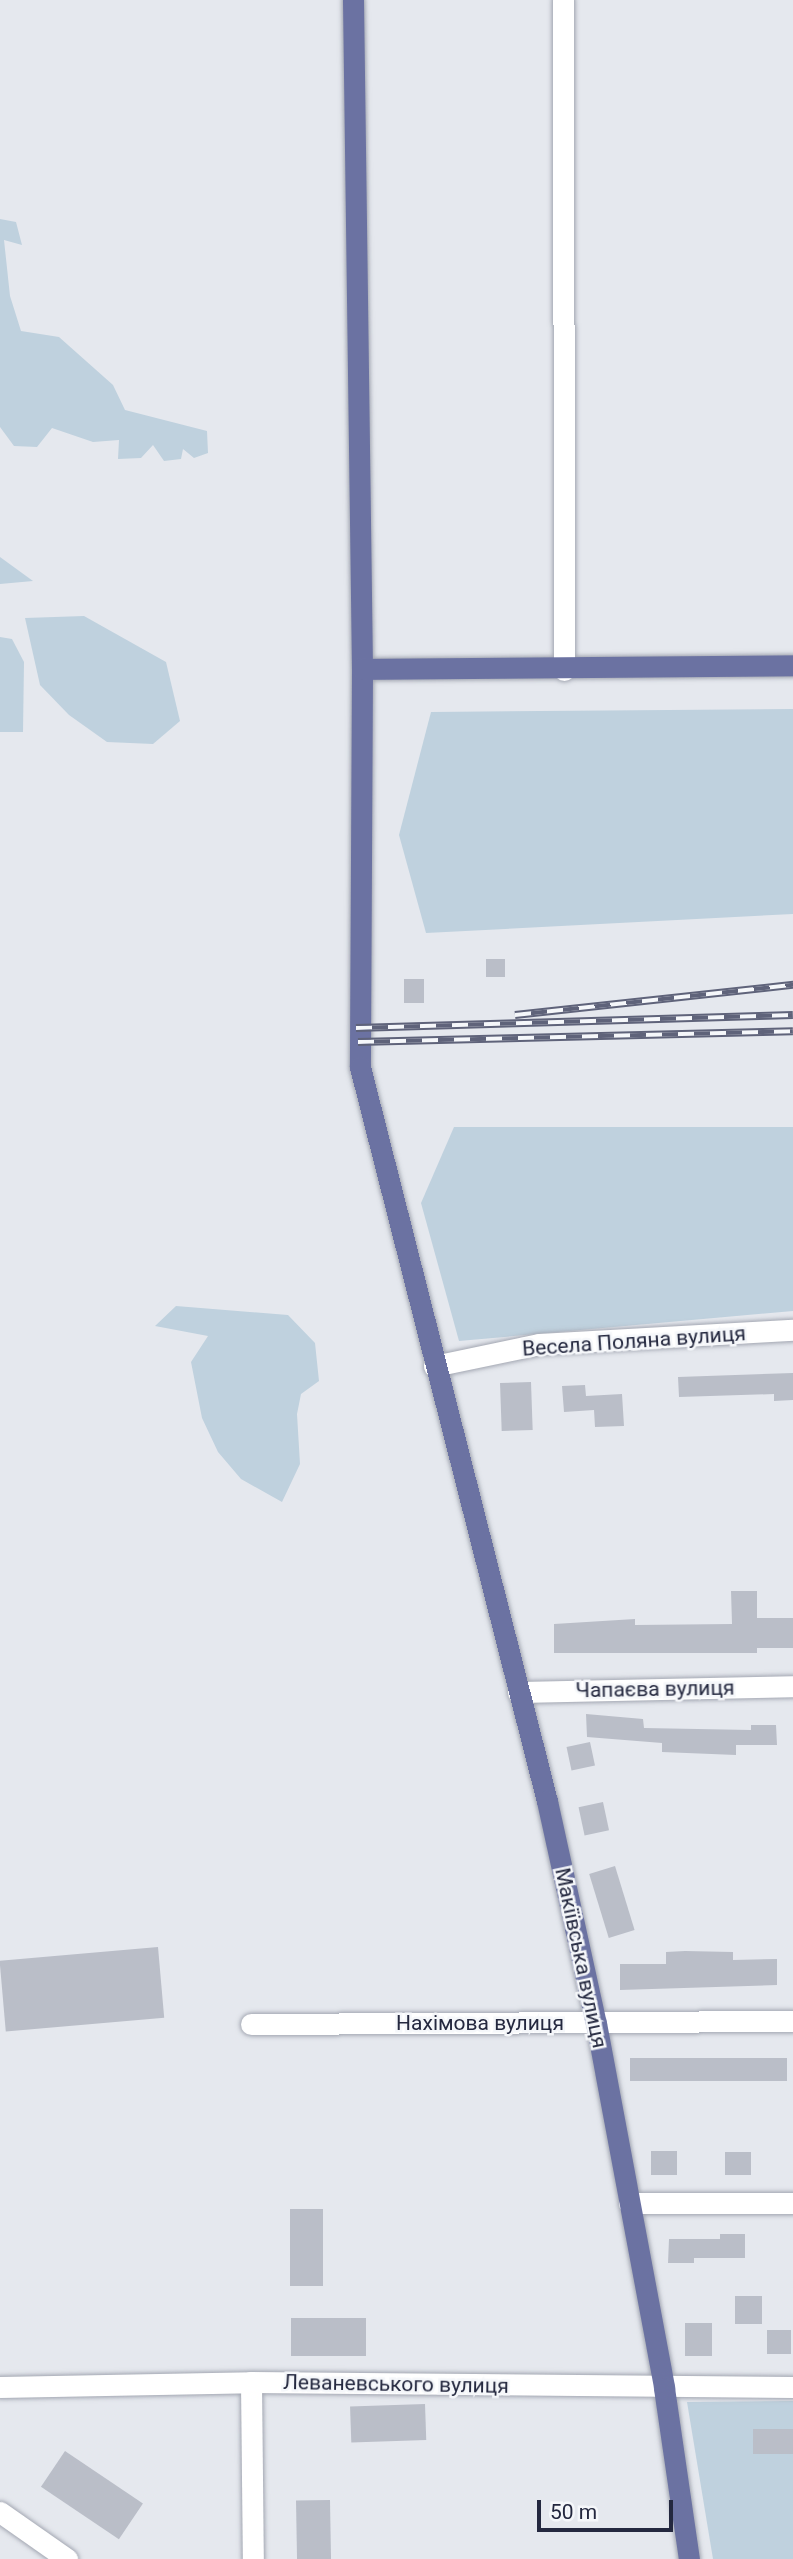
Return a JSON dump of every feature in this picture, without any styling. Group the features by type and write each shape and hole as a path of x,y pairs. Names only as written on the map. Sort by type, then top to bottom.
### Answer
{"main road":[{"name":"Макіївська вулиця","path":"353,0 362,669 359,1067 518,1692 596,2023 664,2388 689,2559"},
{"path":"362,669 564,670 681,663 793,665"}],"street":[{"path":"563,0 564,670"},
{"name":"Весела Поляна вулиця","path":"434,1366 539,1344 793,1331"},
{"name":"Чапаєва вулиця","path":"518,1692 793,1686"},
{"name":"Нахімова вулиця","path":"251,2024 793,2021"},
{"path":"629,2203 793,2203"},
{"path":"251,2382 253,2559"},
{"name":"Леваневського вулиця","path":"0,2387 251,2382 664,2388 793,2387"},
{"path":"0,2512 68,2559"}],"shaded area":[{"path":"0,219 16,222 22,245 4,240 10,296 21,331 59,337 113,385 125,410 207,431 208,453 194,458 183,449 181,459 164,461 153,445 141,458 118,459 119,440 93,442 52,428 37,447 14,446 0,427"},
{"path":"0,557 33,581 0,584"},
{"path":"84,616 166,662 180,721 153,744 107,742 69,715 40,685 25,618"},
{"path":"0,637 12,639 24,662 23,732 0,732"},
{"path":"793,709 793,914 426,933 399,835 431,712"},
{"path":"454,1127 793,1127 793,1311 459,1341 421,1203"},
{"path":"176,1306 288,1315 315,1343 319,1381 301,1394 297,1414 300,1464 282,1502 241,1479 218,1452 202,1418 191,1362 208,1336 155,1326"},
{"path":"793,2401 793,2559 713,2559 687,2402"}],"building":[{"path":"486,959 505,959 505,977 486,977"},
{"path":"404,979 424,979 424,1003 404,1003"},
{"path":"793,1373 793,1400 774,1401 774,1394 679,1397 678,1377"},
{"path":"531,1382 533,1430 502,1431 500,1383"},
{"path":"585,1385 586,1396 622,1394 624,1426 595,1427 594,1410 564,1412 562,1386"},
{"path":"731,1591 757,1591 757,1618 793,1618 793,1648 757,1648 757,1653 554,1653 554,1624 635,1619 635,1625 732,1624"},
{"path":"586,1714 643,1719 644,1728 751,1730 751,1725 776,1725 777,1745 736,1745 736,1755 662,1752 662,1743 587,1737"},
{"path":"590,1742 595,1765 572,1770 567,1747"},
{"path":"603,1802 609,1830 585,1836 579,1807"},
{"path":"615,1866 635,1930 609,1938 589,1874"},
{"path":"158,1947 164,2018 6,2032 0,1961"},
{"path":"666,1952 733,1952 733,1960 777,1959 777,1985 620,1990 620,1964 666,1964"},
{"path":"630,2058 787,2058 787,2081 630,2081"},
{"path":"651,2151 677,2151 677,2175 651,2175"},
{"path":"725,2152 751,2152 751,2175 725,2175"},
{"path":"290,2209 323,2209 323,2286 290,2286"},
{"path":"720,2234 745,2234 745,2258 694,2258 694,2263 668,2263 669,2239 720,2239"},
{"path":"735,2296 762,2296 762,2324 735,2324"},
{"path":"291,2318 366,2318 366,2356 291,2356"},
{"path":"685,2323 712,2323 712,2356 685,2356"},
{"path":"767,2330 791,2330 791,2354 767,2354"},
{"path":"425,2404 426,2440 351,2443 350,2407"},
{"path":"753,2429 793,2429 793,2454 753,2454"},
{"path":"65,2451 143,2504 119,2539 41,2487"},
{"path":"330,2500 331,2559 297,2559 296,2501"}],"railway":[{"path":"515,1015 793,985"},
{"path":"356,1028 793,1015"},
{"path":"358,1042 793,1031"}]}
